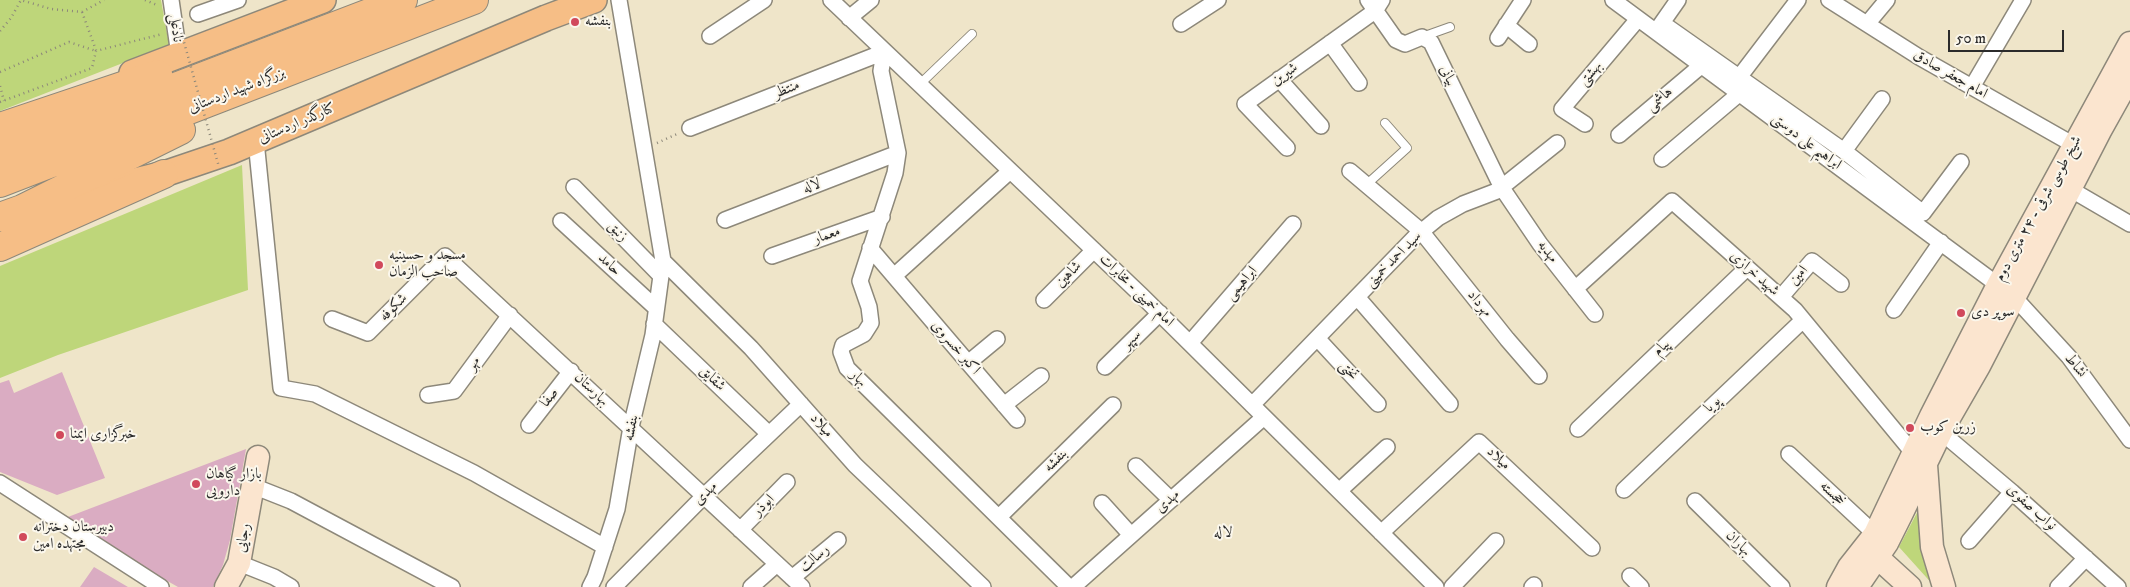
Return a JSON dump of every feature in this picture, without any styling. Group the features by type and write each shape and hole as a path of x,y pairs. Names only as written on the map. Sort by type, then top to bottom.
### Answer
{"highway":[{"path":"1,117 144,79 367,0"},
{"name":"بزرگراه شهید اردستانی","path":"0,154 403,0"},
{"name":"بزرگراه شهید اردستانی","path":"0,182 474,0"},
{"path":"11,213 333,54"},
{"name":"کنارگذر اردستانی","path":"0,247 164,174"}],"main road":[{"path":"1,117 180,55 323,0"},
{"name":"کنارگذر اردستانی","path":"164,174 256,141 546,18 594,0"},
{"name":"شیخ طوسی شرقی - ۲۴ متری دوم","path":"1838,587 1860,580 1872,547 1902,516 1920,458 2006,291 2074,145 2130,43"},
{"name":"شیخ طوسی شرقی - ۲۴ متری دوم","path":"1920,458 1941,432 1979,366 2006,291 2070,189 2130,77"},
{"path":"11,213 164,174"},
{"name":"رجایی","path":"226,587 239,563 258,456"},
{"path":"1920,458 1932,547 1944,587"},
{"path":"1872,547 1910,587"}],"street":[{"name":"نادعلی","path":"171,0 180,55"},
{"path":"198,14 238,0"},
{"name":"بنفشه","path":"597,584 605,547 617,509 631,427 654,324 663,261 619,0"},
{"path":"710,36 764,0"},
{"name":"امام خمینی - مخابرات","path":"831,0 1160,313 1436,587"},
{"path":"849,18 871,0"},
{"path":"1181,24 1218,0"},
{"path":"1498,38 1522,0"},
{"name":"ابراهیم علی دوستی","path":"1613,0 1638,18 1659,27 1702,65 1737,86 2006,291"},
{"path":"1678,0 1659,27 1737,86 1844,151 1923,213 1961,162"},
{"path":"1662,159 1737,86 1798,0"},
{"name":"امام جعفر صادق","path":"1829,0 1919,57 2074,145"},
{"path":"1867,24 1887,0"},
{"path":"1972,87 2023,0"},
{"path":"1375,4 1396,40 1405,44 1422,37"},
{"name":"شیرین","path":"1287,148 1245,104 1330,43 1375,4"},
{"name":"بهشتی","path":"1585,124 1562,109 1638,18"},
{"path":"1506,25 1529,44"},
{"name":"بیانی","path":"1422,37 1431,42 1502,188"},
{"path":"1330,43 1360,83"},
{"name":"منتظر","path":"690,128 884,52"},
{"name":"بهار","path":"884,52 881,71 898,153 895,172 882,217 860,282 869,307 871,323 864,334 843,345 841,352 847,368 1071,587"},
{"name":"هاشمی","path":"1619,135 1702,65"},
{"path":"1279,80 1321,126"},
{"path":"1844,151 1882,99"},
{"path":"256,141 280,388 315,394 474,473 605,547"},
{"name":"سید احمد خمینی","path":"1252,405 1421,231 1438,218 1463,204 1502,188 1557,143"},
{"name":"لاله","path":"725,220 898,153"},
{"path":"894,276 1010,171"},
{"name":"مهرداد","path":"1350,171 1421,231 1539,376"},
{"name":"زنبق","path":"574,187 661,276"},
{"name":"مهدیه","path":"1502,188 1540,244 1595,314"},
{"path":"2070,189 2130,224"},
{"name":"شهید خرازی","path":"1575,289 1672,201 1803,320 1920,458"},
{"name":"معمار","path":"772,256 882,217"},
{"name":"حامد","path":"561,221 656,308"},
{"name":"ابراهیمی","path":"1190,343 1293,224"},
{"path":"1894,310 1941,242"},
{"name":"اکبر خسروی","path":"870,248 1017,420"},
{"name":"شاهین","path":"1044,300 1094,250"},
{"name":"بهارستان","path":"446,256 797,583"},
{"name":"شکوفه","path":"332,319 368,333 446,256"},
{"name":"امین","path":"1781,298 1812,260 1842,284"},
{"name":"میلاد","path":"663,261 751,348 856,465 982,587"},
{"name":"پیام","path":"1578,429 1747,268"},
{"name":"نشاط","path":"2006,291 2069,357 2130,440"},
{"path":"1357,297 1450,404"},
{"name":"سپهر","path":"1105,366 1160,313"},
{"name":"مهر","path":"428,396 454,391 510,315"},
{"name":"پویا","path":"1624,490 1803,320"},
{"name":"شقایق","path":"654,324 770,434"},
{"name":"تختی","path":"1317,338 1378,404"},
{"path":"968,363 998,339"},
{"name":"صفا","path":"529,425 571,371"},
{"path":"1004,405 1041,376"},
{"name":"مهدی","path":"614,587 704,496 802,404"},
{"name":"بنفشه","path":"999,517 1113,405"},
{"name":"مهدی","path":"1071,587 1264,418"},
{"name":"نواب صفوی","path":"1941,432 2012,492 2118,587"},
{"name":"میلاد","path":"1382,533 1479,442 1592,548"},
{"path":"1339,491 1387,447"},
{"name":"خجسته","path":"1789,454 1872,547"},
{"path":"1136,466 1171,500"},
{"name":"ابوذر","path":"740,530 787,482"},
{"path":"0,483 161,587"},
{"path":"252,486 291,501 452,587"},
{"path":"1969,541 2012,492"},
{"name":"بهاران","path":"1694,501 1782,587"},
{"path":"1102,503 1131,535"},
{"name":"رسالت","path":"797,583 838,540"},
{"path":"1452,587 1496,541"},
{"path":"2058,587 2086,558"},
{"path":"239,563 274,577 291,587"},
{"path":"751,587 777,564"},
{"path":"1630,576 1641,587"}],"lane":[{"path":"1422,37 1450,27"},
{"path":"919,85 972,34"},
{"path":"1366,185 1407,148 1385,122"}],"path":[{"path":"0,30 11,18 21,0 51,10 82,12 104,0"},
{"path":"145,0 159,6 157,0"},
{"path":"1,117 92,68 96,52 82,12"},
{"path":"180,28 219,167"},
{"path":"0,72 69,42 96,52 164,33"},
{"path":"0,86 1,117"},
{"path":"0,102 1,117"},
{"path":"644,148 690,128"}],"green space":[{"path":"0,0 161,0 169,45 0,111"},
{"path":"242,165 248,290 58,355 0,378 0,266"},
{"path":"1920,507 1935,587 1899,547"}],"building":[{"name":"خبرگزاری ایمنا","path":"62,372 105,478 57,495 0,472 0,383 9,380 14,393"},
{"name":"بازار گیاهان دارویی","path":"246,449 230,540 223,565 213,587 178,587 60,520"},
{"path":"94,567 128,587 80,587"}],"place":[{"name":"بنفشه","path":"575,22"},
{"name":"مسجد و حسینیه صاحب الزمان","path":"379,265"},
{"name":"سوپر دی","path":"1961,313"},
{"name":"زرین کوب","path":"1910,428"},
{"name":"خبرگزاری ایمنا","path":"60,435"},
{"name":"بازار گیاهان دارویی","path":"196,484"},
{"name":"دبیرستان دخترانه مجتهده امین","path":"23,537"}],"district":[{"name":"لاله","path":"1223,534"}]}
